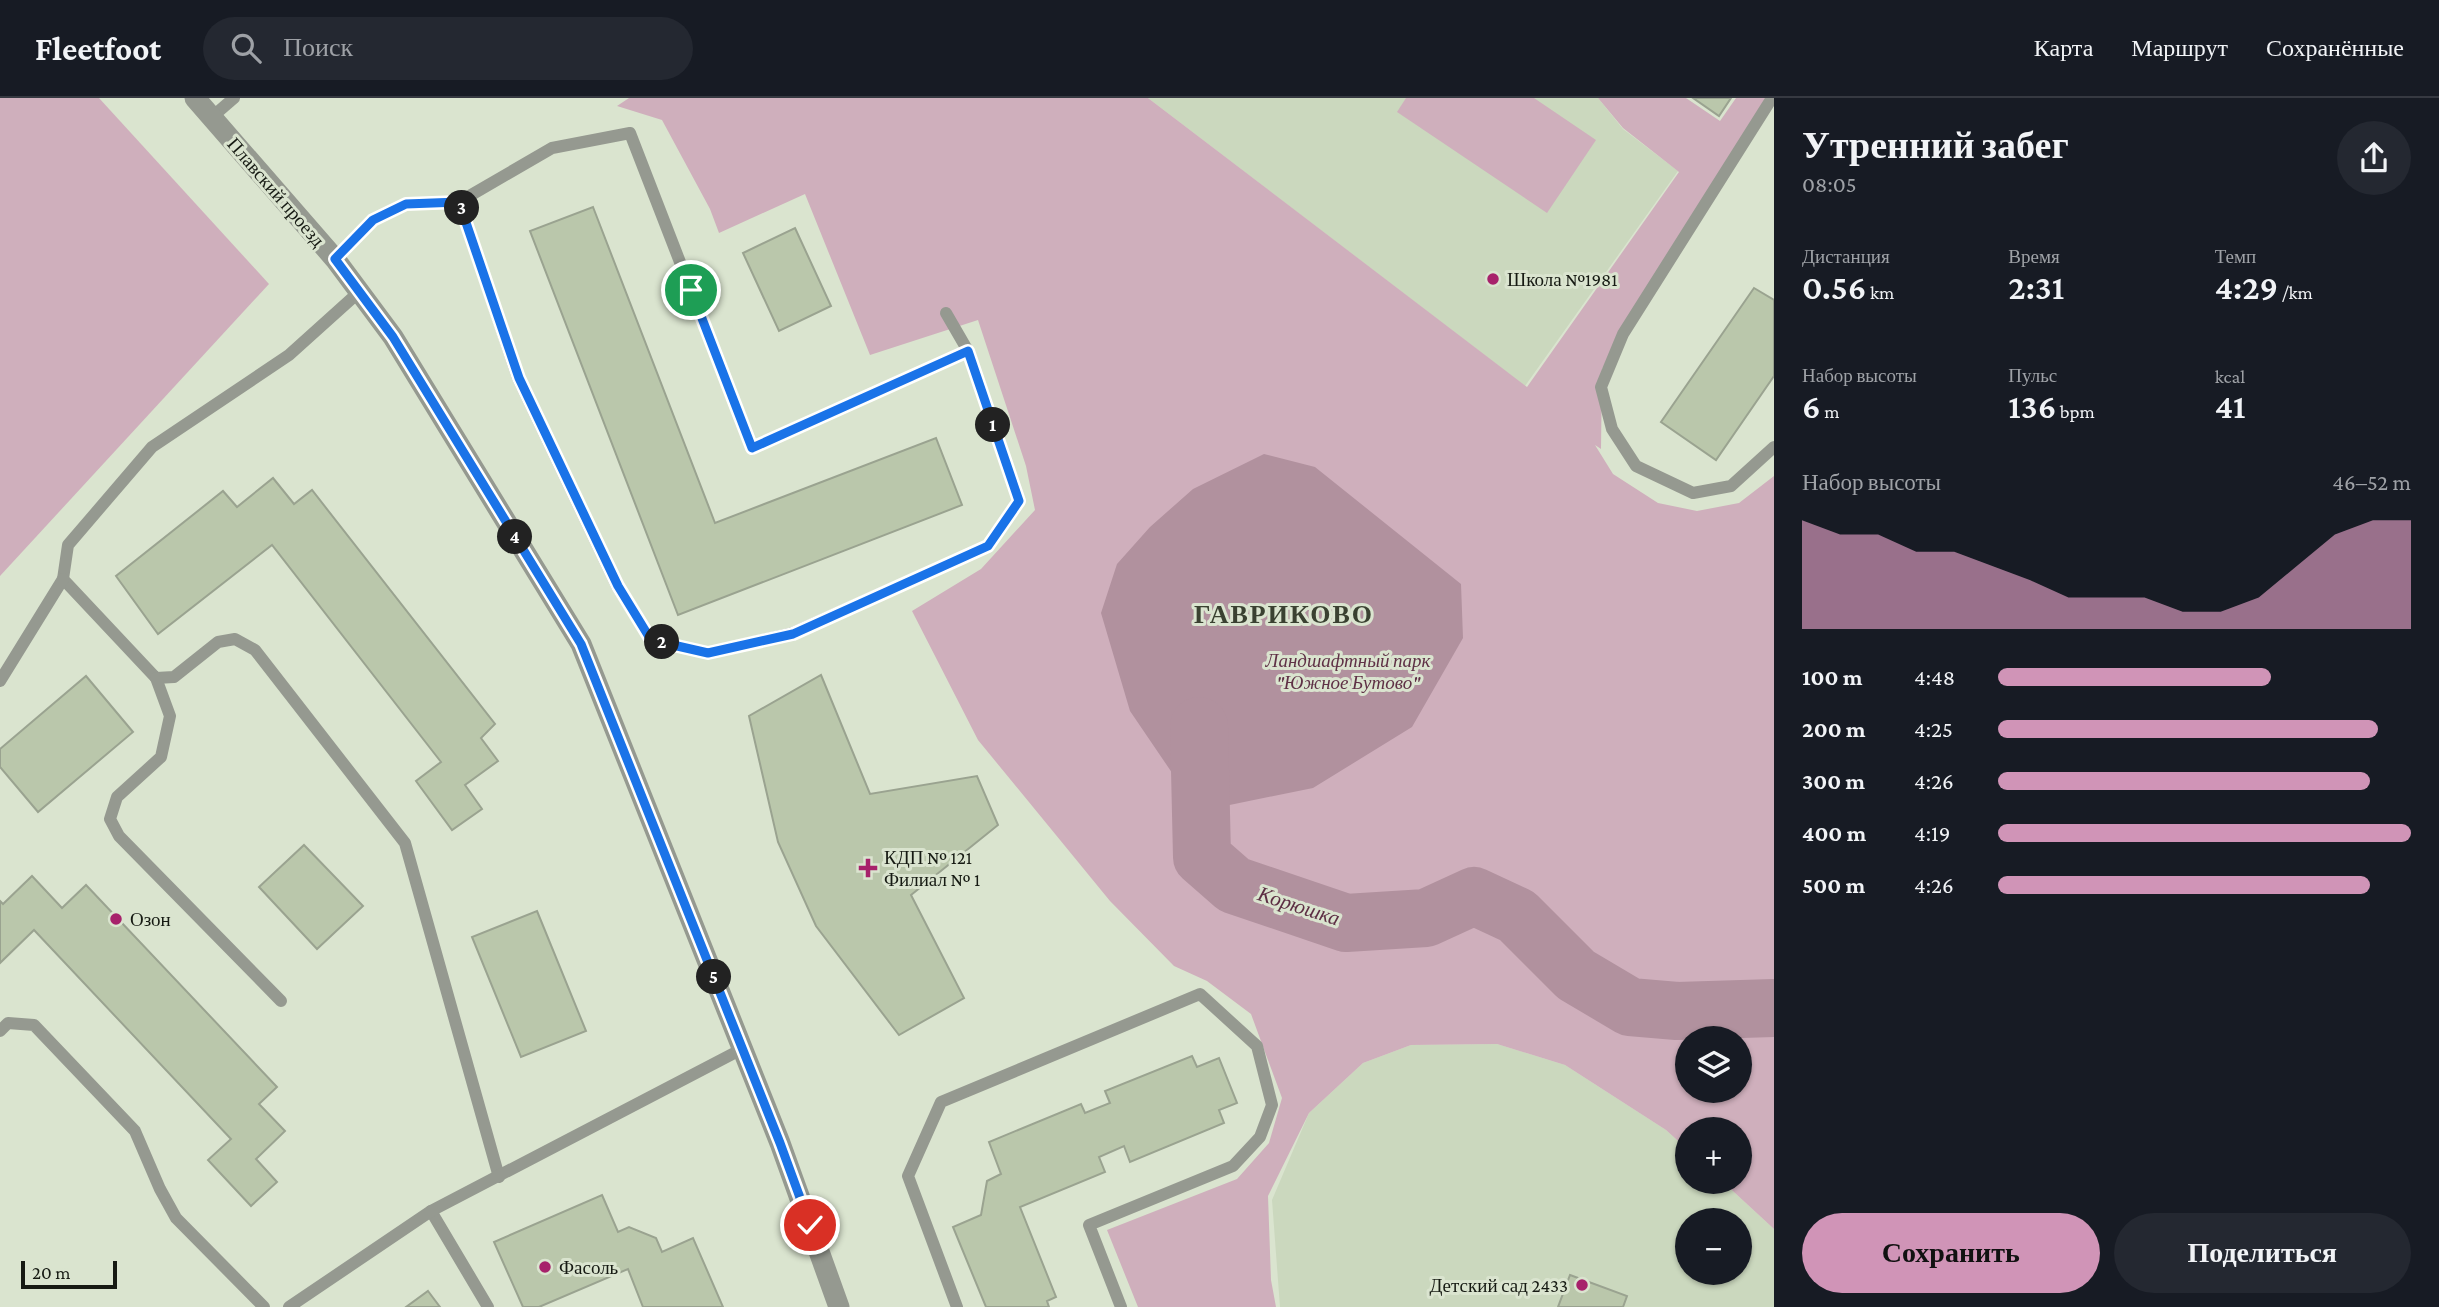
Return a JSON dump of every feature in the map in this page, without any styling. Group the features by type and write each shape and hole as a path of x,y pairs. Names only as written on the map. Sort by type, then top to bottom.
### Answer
{"street":[{"name":"Плавский проезд","path":"195,98 335,259 393,337 581,644 780,1143 839,1307"}],"lane":[{"path":"212,117 234,98"},
{"path":"1772,98 1623,334 1601,387 1612,429 1636,466 1693,493 1731,486 1774,447"},
{"path":"335,259 373,220 406,204 459,202 552,148 630,133 752,448 968,351"},
{"path":"459,202 519,378 618,586 651,640 708,653 793,634 988,546 1019,501 968,351 946,313"},
{"path":"0,681 63,579 68,545 152,447 289,355 359,292"},
{"path":"63,579 156,678 170,716 161,757 117,797 110,819 119,835 281,1001"},
{"path":"156,678 174,677 218,642 235,639 256,650 405,843 499,1177"},
{"path":"957,1307 908,1175 941,1102 1200,994 1257,1046 1272,1105 1260,1137 1233,1166 1089,1225 1122,1307"},
{"path":"0,1031 8,1023 34,1025 135,1131 160,1189 176,1218 264,1307"},
{"path":"289,1307 431,1211 742,1049"},
{"path":"431,1211 488,1307"}],"shaded area":[{"name":"Школа №1981","path":"1148,98 1598,98 1623,129 1678,171 1525,386"},
{"path":"1264,454 1315,467 1461,584 1463,638 1412,727 1313,788 1215,808 1186,799 1181,786 1130,711 1101,613 1117,564 1150,527 1193,489"},
{"path":"1497,1044 1565,1065 1675,1138 1675,1194 1736,1194 1751,1208 1675,1208 1675,1285 1752,1285 1752,1209 1774,1229 1774,1307 1280,1307 1272,1200 1309,1113 1363,1063 1411,1045"}],"green space":[{"path":"0,98 99,98 269,284 0,576"},
{"name":"Ландшафтный парк \"Южное Бутово\"","path":"629,98 1148,98 1527,387 1679,172 1623,128 1598,98 1686,98 1720,121 1736,98 1769,98 1602,369 1601,449 1595,445 1613,474 1658,503 1697,511 1739,503 1774,476 1774,1229 1736,1194 1752,1194 1752,1117 1675,1117 1675,1138 1565,1065 1497,1044 1411,1045 1363,1063 1309,1113 1268,1196 1271,1280 1276,1307 1138,1307 1107,1230 1237,1179 1269,1143 1282,1098 1251,1014 1207,981 1174,966 1110,901 978,740 912,611 981,569 1035,510 1026,466 978,320 870,355 805,194 719,233 710,209 662,120 617,106"},
{"path":"1406,98 1534,98 1596,140 1547,213 1397,112"}],"building":[{"path":"1693,98 1731,98 1719,116"},
{"path":"593,207 715,523 936,438 962,505 678,615 530,231"},
{"path":"795,228 831,306 779,331 743,253"},
{"path":"1754,288 1774,300 1774,376 1716,460 1661,422"},
{"path":"273,478 294,504 312,490 495,724 481,738 498,761 465,785 482,809 452,830 416,781 441,762 272,545 158,634 116,576 223,491 237,507"},
{"name":"КДП № 121 Филиал № 1","path":"821,675 870,794 977,776 998,825 911,895 964,998 899,1035 816,926 778,842 749,716"},
{"path":"86,676 133,732 38,812 0,767 0,749"},
{"path":"304,845 363,906 317,949 259,887"},
{"path":"32,876 62,908 86,885 277,1087 259,1104 285,1131 256,1159 277,1182 251,1206 208,1160 231,1139 34,930 0,963 0,901 3,904"},
{"path":"537,911 586,1031 521,1057 472,937"},
{"path":"1192,1056 1197,1067 1219,1058 1237,1103 1219,1110 1224,1123 1130,1162 1124,1146 1099,1157 1105,1172 1020,1207 1056,1297 1047,1301 1049,1307 986,1307 953,1227 981,1215 987,1181 1001,1174 989,1142 1081,1104 1085,1113 1110,1103 1105,1091"},
{"path":"602,1195 618,1232 629,1227 656,1238 662,1252 693,1238 723,1307 643,1307 628,1269 539,1307 523,1307 494,1242"},
{"name":"Детский сад 2433","path":"1570,1275 1627,1296 1623,1307 1558,1307"},
{"path":"428,1291 440,1307 406,1307"}],"waterway":[{"name":"Корюшка","path":"1199,726 1202,857 1234,885 1346,923 1426,918 1474,896 1517,916 1576,975 1630,1007 1677,1011 1774,1008"}],"place":[{"name":"Школа №1981","path":"1493,279"},
{"name":"КДП № 121 Филиал № 1","path":"868,868"},
{"name":"Озон","path":"116,919"},
{"name":"Фасоль","path":"545,1267"},
{"name":"Детский сад 2433","path":"1582,1285"}],"district":[{"name":"ГАВРИКОВО","path":"1284,614"}],"route":[{"path":"691,290 752,448 968,351 1019,501 988,546 793,634 708,653 651,640 618,586 519,378 459,202 406,204 373,220 335,259 393,337 581,644 780,1143 810,1225"}]}
